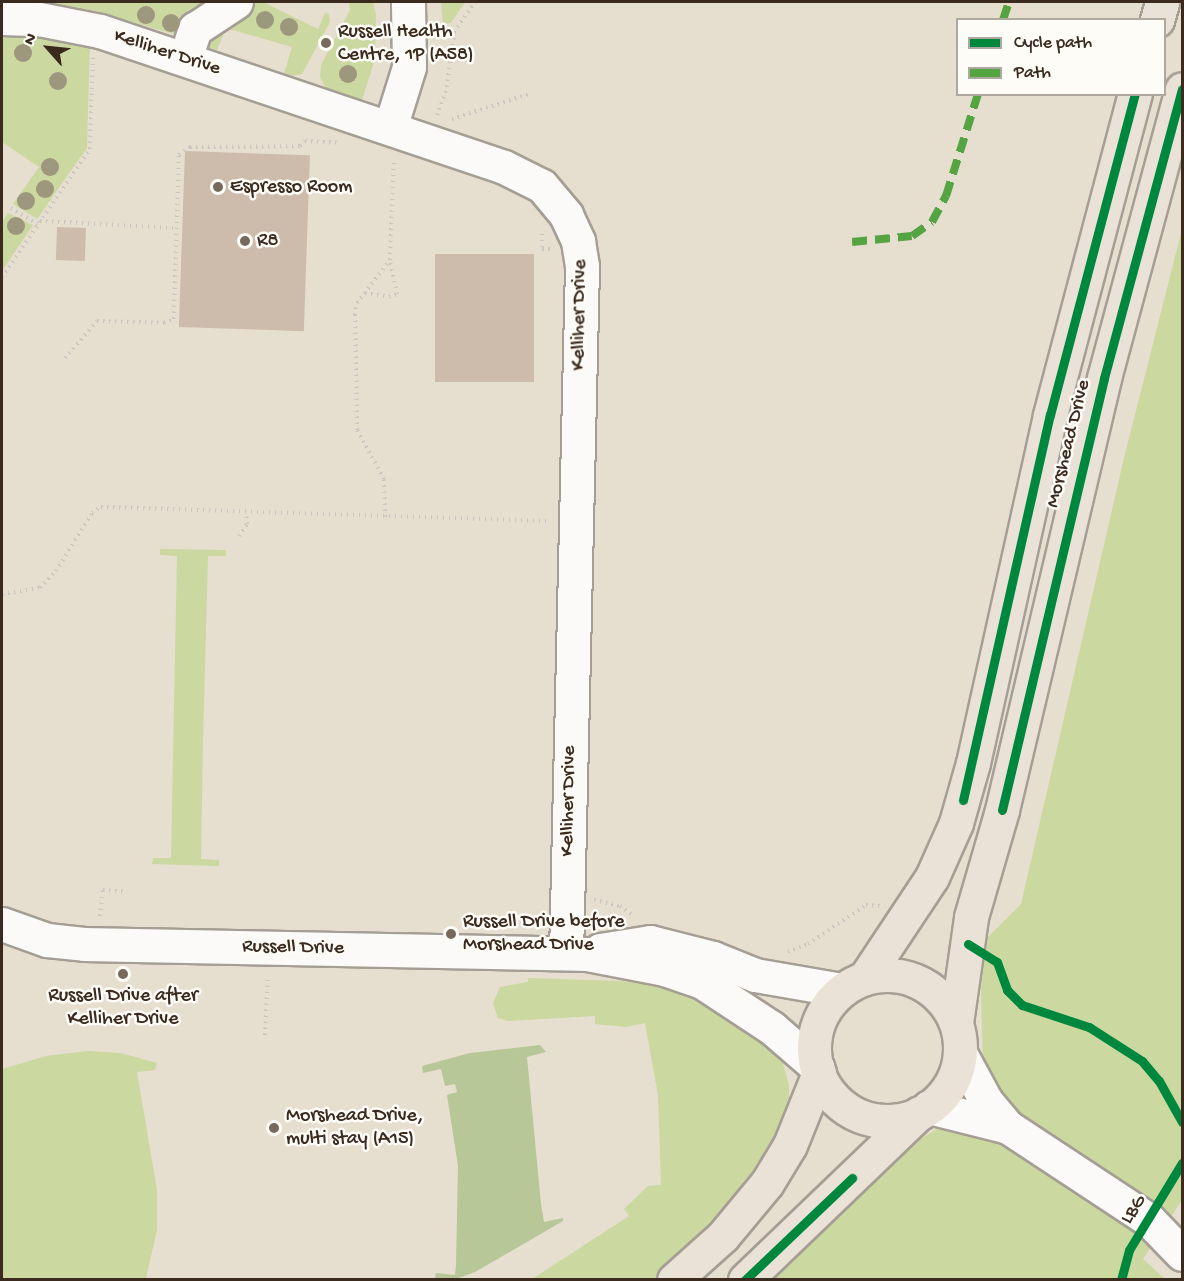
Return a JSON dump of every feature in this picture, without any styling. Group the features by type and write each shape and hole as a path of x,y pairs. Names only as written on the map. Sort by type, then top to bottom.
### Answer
{"main road":[{"path":"1158,18 1162,2"},
{"name":"Morshead Drive","path":"958,1038 971,917 1002,810 1104,378 1182,89"},
{"name":"Morshead Drive","path":"854,984 900,930 944,854 973,763 1050,415 1135,96"},
{"path":"674,1280 723,1236 767,1184 790,1146 818,1070 816,1031 826,1008 854,984 889,975 925,985 944,1001 958,1038 952,1082 744,1280"},
{"path":"818,1070 837,1101 865,1118 898,1120 925,1110"}],"street":[{"path":"185,59 195,29 236,2"},
{"path":"392,143 409,67 408,2"},
{"name":"Kelliher Drive","path":"2,18 67,23 185,59 392,143 431,133 535,181 560,206 582,256 576,953"},
{"name":"Russell Drive","path":"2,924 47,940 84,944 576,953 664,969 702,982 772,1028 818,1070"},
{"name":"Russell Drive","path":"576,953 627,943 650,942 713,958 754,975 854,984"},
{"path":"958,1038 986,1101 1008,1127 1149,1220 1182,1254"},
{"path":"925,1110 1008,1127"}],"path":[{"path":"431,133 447,87 454,32 475,2"},
{"path":"2,277 90,149 94,50"},
{"path":"431,133 516,95 529,94"},
{"path":"65,358 97,321 164,323 174,319 179,155 190,147 300,146 305,141 347,144"},
{"path":"365,293 390,297 397,294 390,260 392,143"},
{"path":"11,208 39,223 176,228"},
{"path":"385,517 384,479 357,430 355,315 357,303 390,260"},
{"path":"2,594 40,588 56,571 92,513 101,507 559,521"},
{"path":"239,536 247,524 246,512"},
{"path":"99,919 103,890 127,891"},
{"path":"594,902 620,906 637,918"},
{"path":"784,954 808,944 866,905 884,908 893,904 903,913 900,930"},
{"path":"265,1035 270,947"}],"green space":[{"path":"36,2 228,2 184,37 95,11"},
{"path":"244,2 263,2 318,29 325,13 329,14 330,22 302,74 283,77 292,47 226,28 217,50 198,44"},
{"path":"349,2 373,2 376,15 375,59 361,103 327,90 320,77 321,65 350,10"},
{"path":"441,2 465,2 451,23 443,24"},
{"path":"2,31 90,41 87,148 37,219 13,204 39,167 2,142"},
{"path":"8,213 33,225 2,271 2,222"},
{"path":"1182,229 1182,1200 1143,1259 1165,1279 770,1280 922,1138 940,1127 958,1124 983,1066 981,990 986,939 1021,904 1124,458"},
{"path":"160,549 226,550 226,556 208,556 203,741 201,859 219,860 219,866 152,864 153,858 171,858 177,556 160,555"},
{"path":"528,978 651,982 707,999 782,1060 789,1085 789,1104 759,1171 684,1255 654,1279 532,1279 629,1216 624,1209 648,1186 661,1185 658,1095 645,1023 626,1027 595,1024 595,1016 508,1021 498,1018 493,1003 500,987 528,982"},
{"path":"540,1045 546,1052 527,1057 541,1204 544,1222 563,1218 563,1221 475,1272 456,1279 435,1279 436,1273 455,1275 458,1166 447,1095 457,1092 455,1084 445,1086 441,1069 423,1073 422,1066 470,1053"},
{"path":"88,1051 121,1053 157,1063 155,1070 137,1072 157,1190 157,1230 146,1278 2,1279 2,1069 46,1056"}],"building":[{"name":"R8","path":"185,151 310,155 304,331 179,327"},
{"path":"57,227 86,228 85,261 56,260"},
{"path":"435,254 534,254 534,382 435,382"}],"marked path":[{"path":"1004,18 1009,2"},
{"path":"852,242 912,236 932,222 946,196 977,96"}],"cycle path":[{"path":"1002,810 1104,378 1182,89"},
{"path":"963,800 1050,415 1134,96"},
{"path":"968,944 997,962 1007,990 1022,1005 1089,1027 1142,1061 1159,1081 1182,1122"},
{"name":"LBG","path":"1121,1280 1129,1250 1182,1163"},
{"path":"745,1280 852,1178"}],"place":[{"name":"Russell Health Centre, 1P (A58)","path":"326,43"},
{"name":"Espresso Room","path":"218,187"},
{"name":"R8","path":"245,241"},
{"name":"Russell Drive before Morshead Drive","path":"451,934"},
{"name":"Russell Drive after Kelliher Drive","path":"123,974"},
{"name":"Morshead Drive, multi stay (A15)","path":"274,1128"}]}
